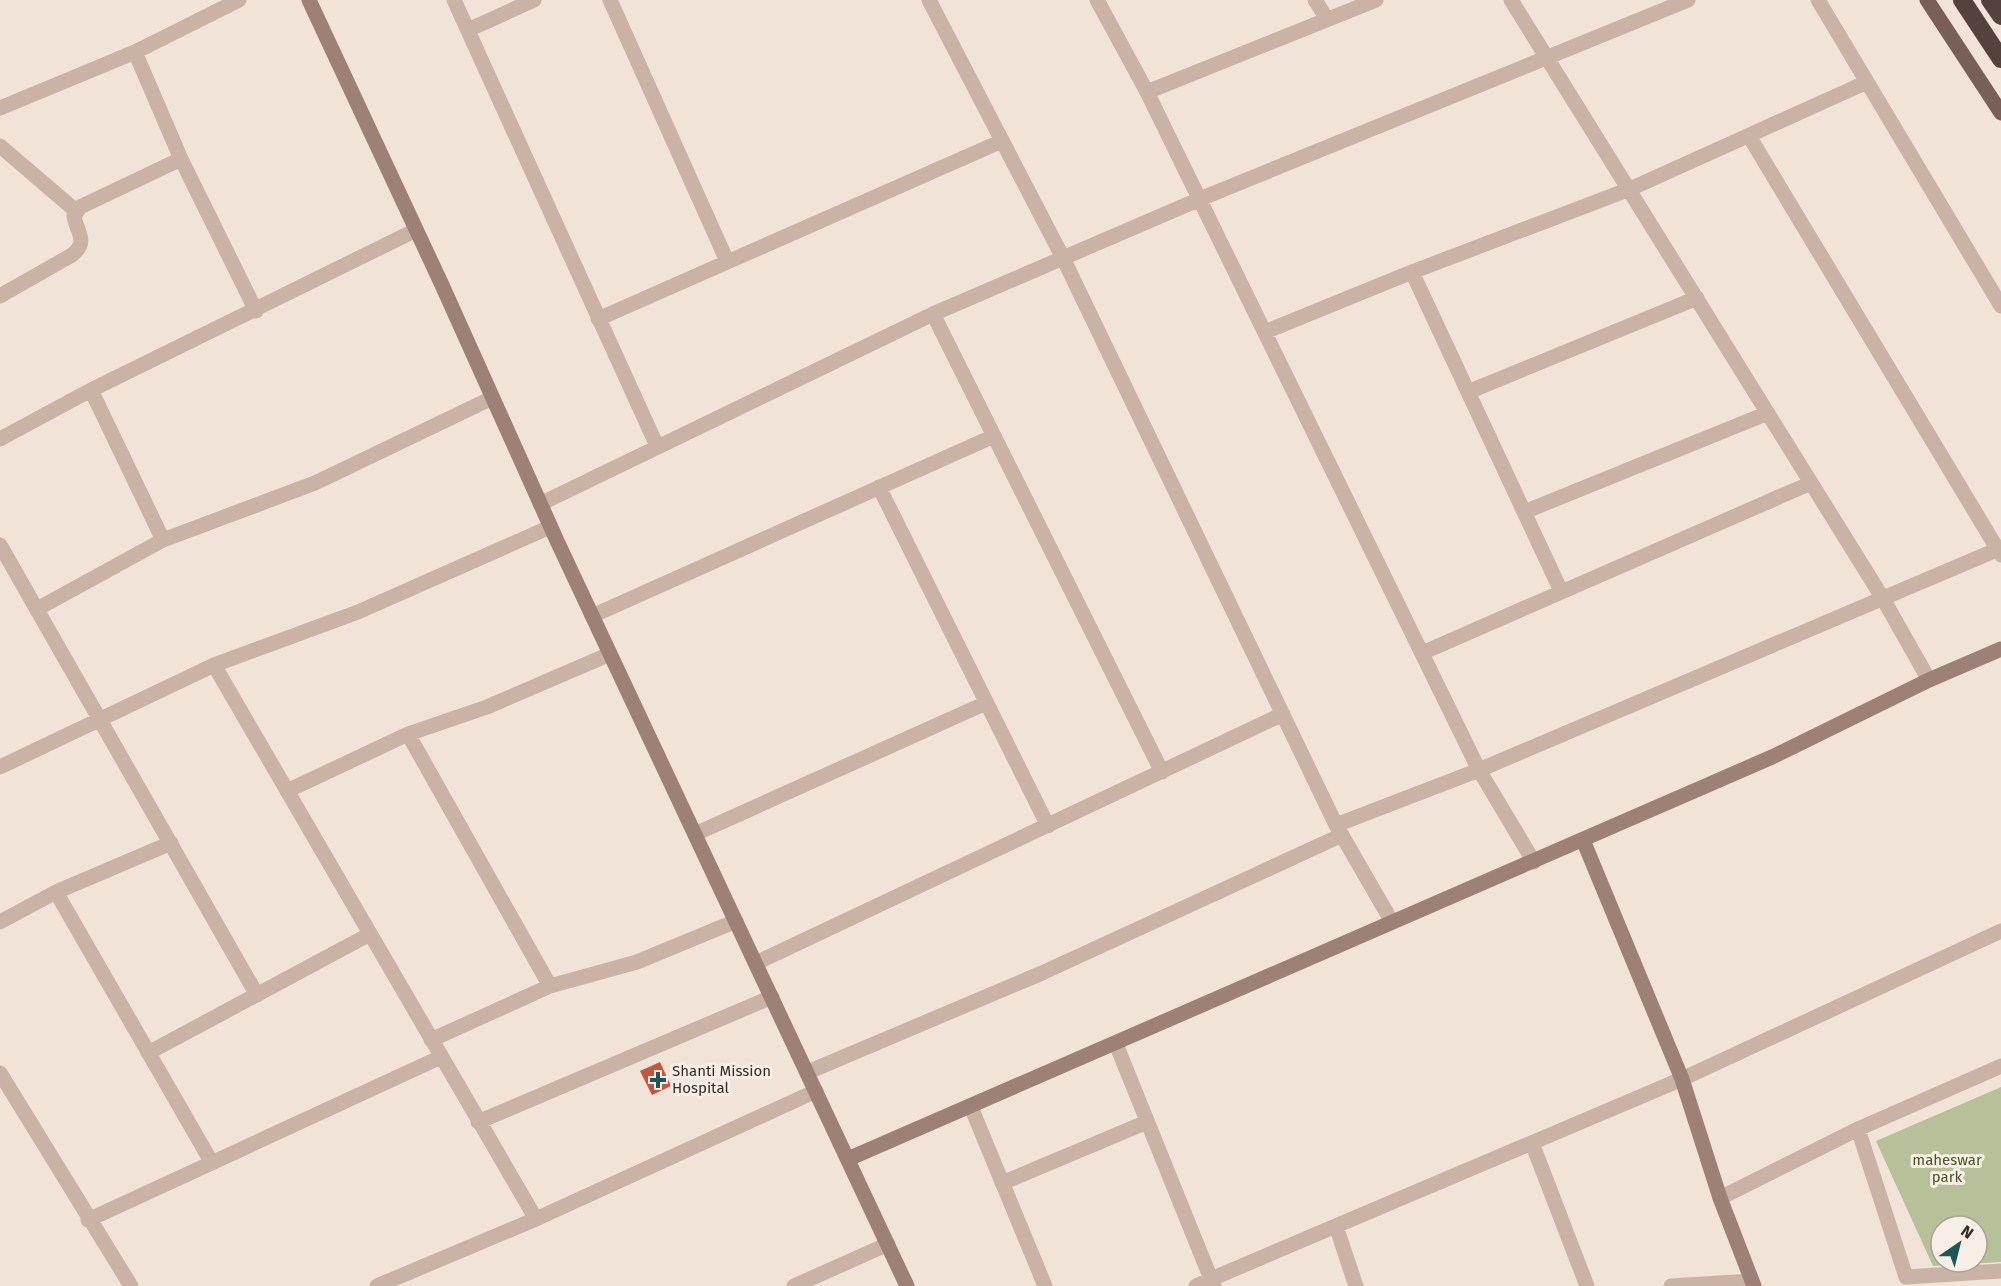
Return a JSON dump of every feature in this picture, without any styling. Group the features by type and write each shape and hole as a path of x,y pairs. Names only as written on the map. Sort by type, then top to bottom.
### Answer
{"highway":[{"path":"1962,0 2001,59"},
{"path":"1990,0 2001,16"}],"main road":[{"path":"1927,0 2001,113"}],"street":[{"path":"0,108 135,52 239,0"},
{"path":"309,0 550,527 907,1286"},
{"path":"454,0 657,446"},
{"path":"468,30 534,0"},
{"path":"610,0 727,261"},
{"path":"929,0 1063,258 1339,830 1392,922"},
{"path":"1097,0 1147,92 1479,770 1534,862"},
{"path":"1315,0 1327,20"},
{"path":"1147,92 1376,0"},
{"path":"1511,0 1812,483 1882,597 1929,680"},
{"path":"540,504 933,314 1200,199 1688,0"},
{"path":"1818,0 2001,306"},
{"path":"135,52 182,159 256,311"},
{"path":"1265,332 1412,272 1630,189 1868,82"},
{"path":"808,1072 1042,973 1339,830 1882,597 2000,551 1749,136"},
{"path":"598,319 1002,141"},
{"path":"0,146 76,211"},
{"path":"76,211 182,159"},
{"path":"0,296 72,255 80,247 82,237 74,220 76,211"},
{"path":"0,439 91,390 256,311 416,230"},
{"path":"1412,272 1561,591"},
{"path":"1468,392 1697,298"},
{"path":"933,314 1162,772"},
{"path":"91,390 163,540"},
{"path":"37,609 163,540 315,483 492,398"},
{"path":"1524,512 1768,413"},
{"path":"592,616 994,436"},
{"path":"1422,653 1812,483"},
{"path":"879,488 1048,826"},
{"path":"0,767 214,665 358,612 550,527"},
{"path":"0,545 257,994"},
{"path":"848,1159 1772,757 1929,680 2001,649"},
{"path":"287,791 408,734 487,707 610,654"},
{"path":"214,665 536,1219"},
{"path":"695,834 986,703"},
{"path":"756,963 1283,714"},
{"path":"408,734 550,986"},
{"path":"1583,840 1682,1079 1720,1198 1753,1284 1671,1286"},
{"path":"0,922 57,892 171,843"},
{"path":"57,892 212,1163"},
{"path":"431,1040 550,986 637,962 736,921"},
{"path":"1196,1286 1212,1283 1336,1226 1682,1079 2001,931"},
{"path":"148,1053 370,934"},
{"path":"478,1122 772,997"},
{"path":"1116,1044 1212,1283"},
{"path":"88,1220 441,1057"},
{"path":"1720,1198 1858,1129 2001,1066"},
{"path":"1,1078 131,1286"},
{"path":"377,1286 536,1219 816,1090"},
{"path":"971,1107 1045,1286"},
{"path":"1002,1183 1148,1122"},
{"path":"1858,1129 1908,1282 2001,1271"},
{"path":"1532,1143 1587,1286"},
{"path":"1336,1226 1356,1286"},
{"path":"794,1286 888,1244"}],"green space":[{"name":"maheswar park","path":"2001,1087 2001,1262 1989,1263 1989,1214 1929,1214 1929,1257 1876,1141"}],"building":[{"path":"660,1062 671,1086 652,1095 640,1071"}],"place":[{"name":"Shanti Mission Hospital","path":"658,1080"}]}
